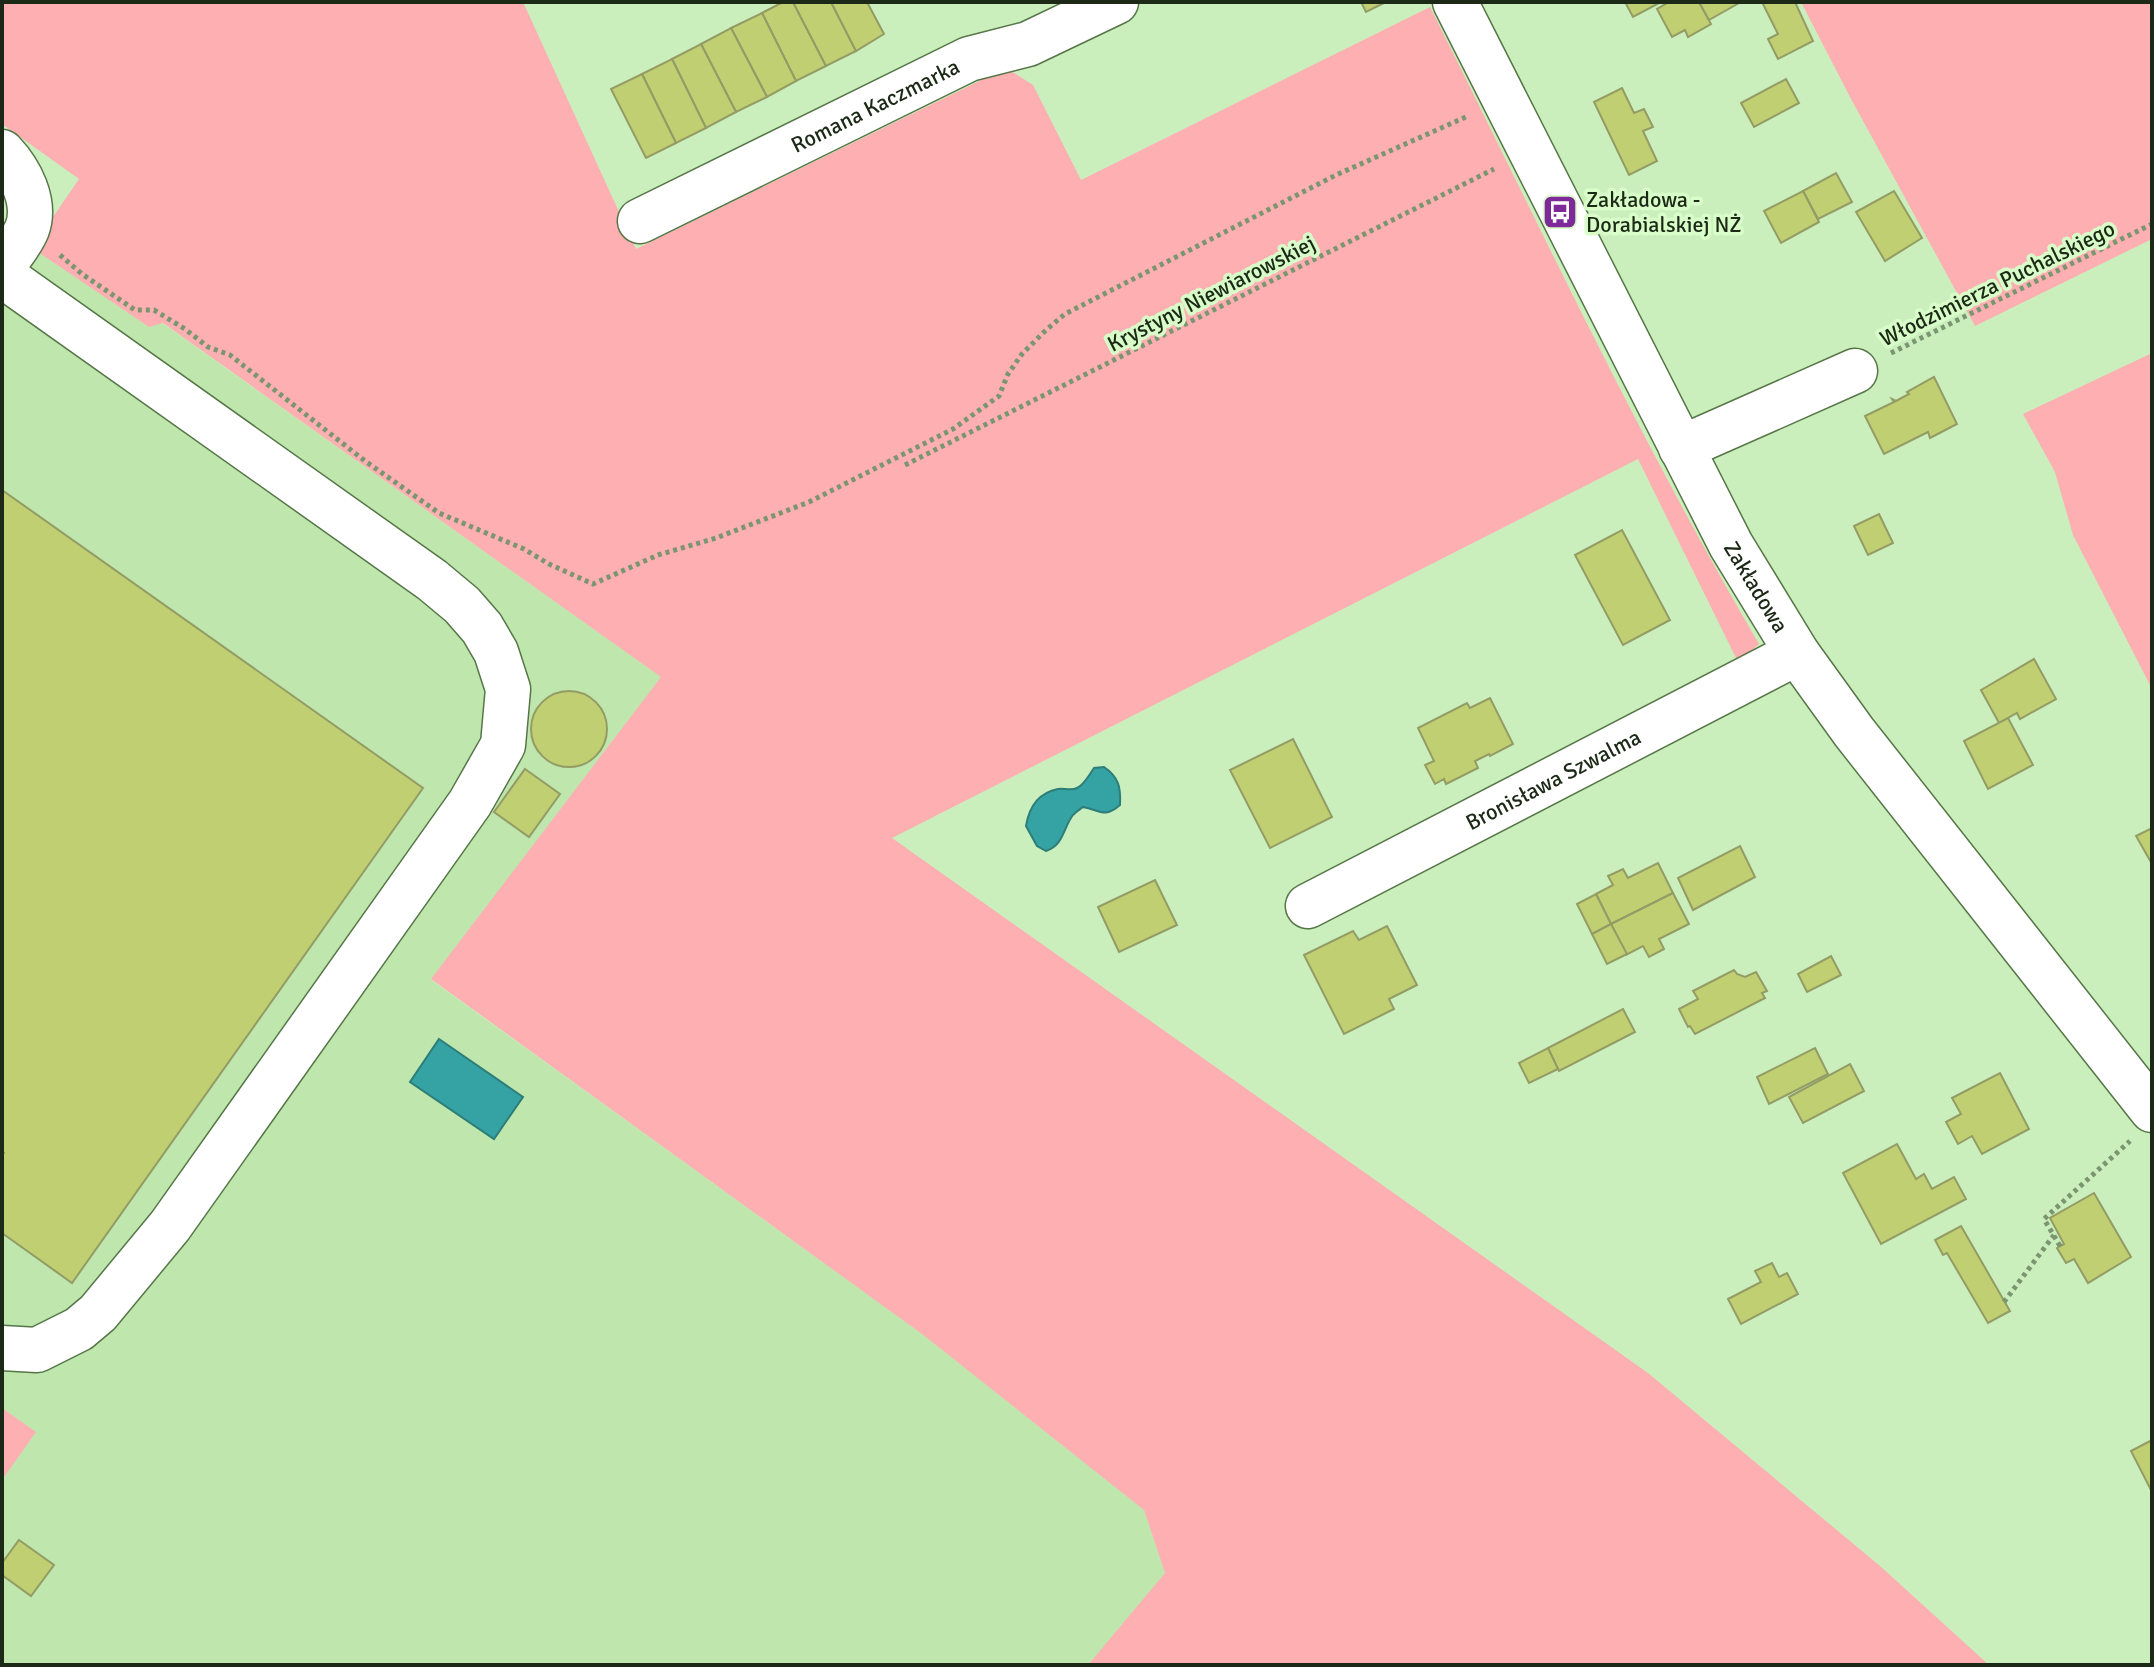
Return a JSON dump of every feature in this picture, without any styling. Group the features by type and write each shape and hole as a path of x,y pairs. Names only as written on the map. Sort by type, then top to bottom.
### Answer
{"street":[{"name":"Romana Kaczmarka","path":"640,221 969,59 1028,44 1116,2"},
{"name":"Zakładowa","path":"1455,2 1731,545 1797,653 2147,1122"},
{"path":"2,152 26,190 30,210 28,226 21,241 2,267"},
{"path":"2,275 432,580 462,605 482,628 496,652 508,689 503,745 470,803 170,1226 98,1313 79,1329 37,1350 2,1348"},
{"path":"1681,448 1870,364"},
{"name":"Bronisława Szwalma","path":"1308,906 1797,653"}],"path":[{"path":"30,210 57,253 82,274 135,310 154,310 208,347 230,355 365,461 439,513 524,549 593,584 658,555 716,538 809,502 953,429 999,396 1008,374 1022,354 1065,314 1336,175 1474,114"},
{"name":"Krystyny Niewiarowskiej","path":"905,465 1530,150"},
{"path":"1870,364 2152,224"},
{"path":"2060,1246 2044,1219 2147,1122"},
{"path":"2004,1302 2054,1235"}],"shaded area":[{"path":"2,2 523,2 636,249 1006,68 1033,85 1081,180 1430,7 1630,408 1759,644 1738,662 1638,459 892,838 1648,1373 1880,1566 1989,1665 1088,1665 1165,1573 1144,1510 922,1334 431,979 661,677 163,323 149,327 38,252 42,233 79,179 2,124"},
{"path":"1801,2 2152,2 2152,239 1975,326"},
{"path":"2,227 149,327 162,323 661,677 431,980 922,1334 1144,1510 1165,1573 1088,1665 2,1665 2,1480 36,1432 2,1408"},
{"path":"2152,353 2152,689 2073,535 2055,472 2023,414"},
{"path":"2,1408 36,1432 2,1480"}],"water":[{"path":"1104,767 1118,783 1120,805 1106,813 1083,807 1073,815 1056,845 1046,851 1037,846 1026,826 1036,802 1051,791 1077,788 1094,768"},
{"path":"439,1039 523,1097 494,1139 410,1082"}],"building":[{"path":"783,2 793,2 826,66 796,81 762,13"},
{"path":"793,2 831,2 856,51 826,66"},
{"path":"831,2 867,2 884,34 856,51"},
{"path":"1361,2 1386,2 1366,12"},
{"path":"1625,2 1661,2 1633,17"},
{"path":"1669,2 1699,2 1711,24 1688,37 1685,30 1672,37 1657,9"},
{"path":"1699,2 1738,2 1739,3 1709,20"},
{"path":"1762,2 1795,2 1813,41 1778,59 1768,39 1778,34"},
{"path":"762,13 796,81 767,97 731,28"},
{"path":"731,28 767,97 736,112 701,44"},
{"path":"701,44 736,112 706,128 672,59"},
{"path":"672,59 706,128 676,143 642,74"},
{"path":"642,74 676,143 646,158 611,89"},
{"path":"1786,79 1799,103 1754,127 1741,103"},
{"path":"1622,88 1634,113 1644,109 1653,127 1643,131 1657,161 1629,175 1594,102"},
{"path":"1836,173 1852,202 1818,219 1803,191"},
{"path":"1803,191 1819,222 1781,243 1764,211"},
{"path":"1894,191 1922,238 1885,261 1856,212"},
{"path":"1934,377 1957,424 1930,438 1928,432 1884,454 1865,416 1894,402 1892,399 1896,401 1909,394 1907,392"},
{"path":"2,490 423,788 72,1283 2,1233"},
{"path":"1879,514 1893,543 1868,555 1854,526"},
{"path":"1622,530 1670,620 1623,645 1575,555"},
{"path":"2034,659 2056,699 2020,719 2017,713 1999,723 1981,690"},
{"path":"569,691 584,694 596,702 604,714 607,729 604,744 596,756 584,764 569,767 554,764 542,756 534,744 531,729 534,714 542,702 554,694"},
{"path":"1490,698 1513,744 1475,761 1478,768 1446,784 1444,779 1435,784 1425,765 1434,761 1418,728 1467,703 1470,708"},
{"path":"2008,718 2033,765 1988,789 1964,741"},
{"path":"1293,739 1332,817 1270,848 1230,770"},
{"path":"525,769 560,794 529,837 494,812"},
{"path":"2152,828 2152,864 2136,836"},
{"path":"1740,846 1755,877 1693,910 1678,878"},
{"path":"1658,863 1673,893 1611,924 1596,894 1613,885 1608,876 1623,869 1628,878"},
{"path":"1155,880 1177,925 1119,952 1098,907"},
{"path":"1673,893 1689,924 1659,939 1664,949 1649,957 1643,946 1626,955 1611,924"},
{"path":"1596,894 1611,924 1592,934 1577,904"},
{"path":"1611,924 1627,954 1607,964 1592,934"},
{"path":"1387,926 1417,985 1389,999 1394,1009 1344,1034 1304,955 1353,931 1359,940"},
{"path":"1831,956 1841,975 1807,992 1798,974"},
{"path":"1734,970 1745,977 1756,972 1767,991 1762,993 1765,998 1695,1034 1679,1009 1698,999 1693,991"},
{"path":"1623,1009 1635,1032 1559,1071 1548,1048"},
{"path":"1548,1048 1558,1069 1529,1083 1519,1063"},
{"path":"1815,1048 1828,1074 1769,1104 1757,1077"},
{"path":"1850,1064 1864,1091 1803,1123 1789,1097"},
{"path":"2000,1073 2029,1129 1982,1154 1972,1136 1958,1144 1946,1122 1961,1114 1952,1098"},
{"path":"1897,1144 1916,1179 1924,1174 1932,1189 1954,1177 1966,1199 1881,1244 1843,1173"},
{"path":"2094,1193 2131,1257 2088,1283 2074,1259 2066,1263 2057,1248 2064,1244 2050,1218"},
{"path":"1961,1226 2010,1311 1988,1323 1947,1253 1943,1255 1935,1240"},
{"path":"1772,1263 1779,1277 1787,1273 1798,1294 1741,1324 1728,1299 1761,1282 1755,1271"},
{"path":"2152,1440 2152,1492 2131,1451"},
{"path":"19,1540 54,1565 31,1596 2,1575 2,1563"}],"place":[{"name":"Zakładowa - Dorabialskiej NŻ","path":"1560,212"}]}
